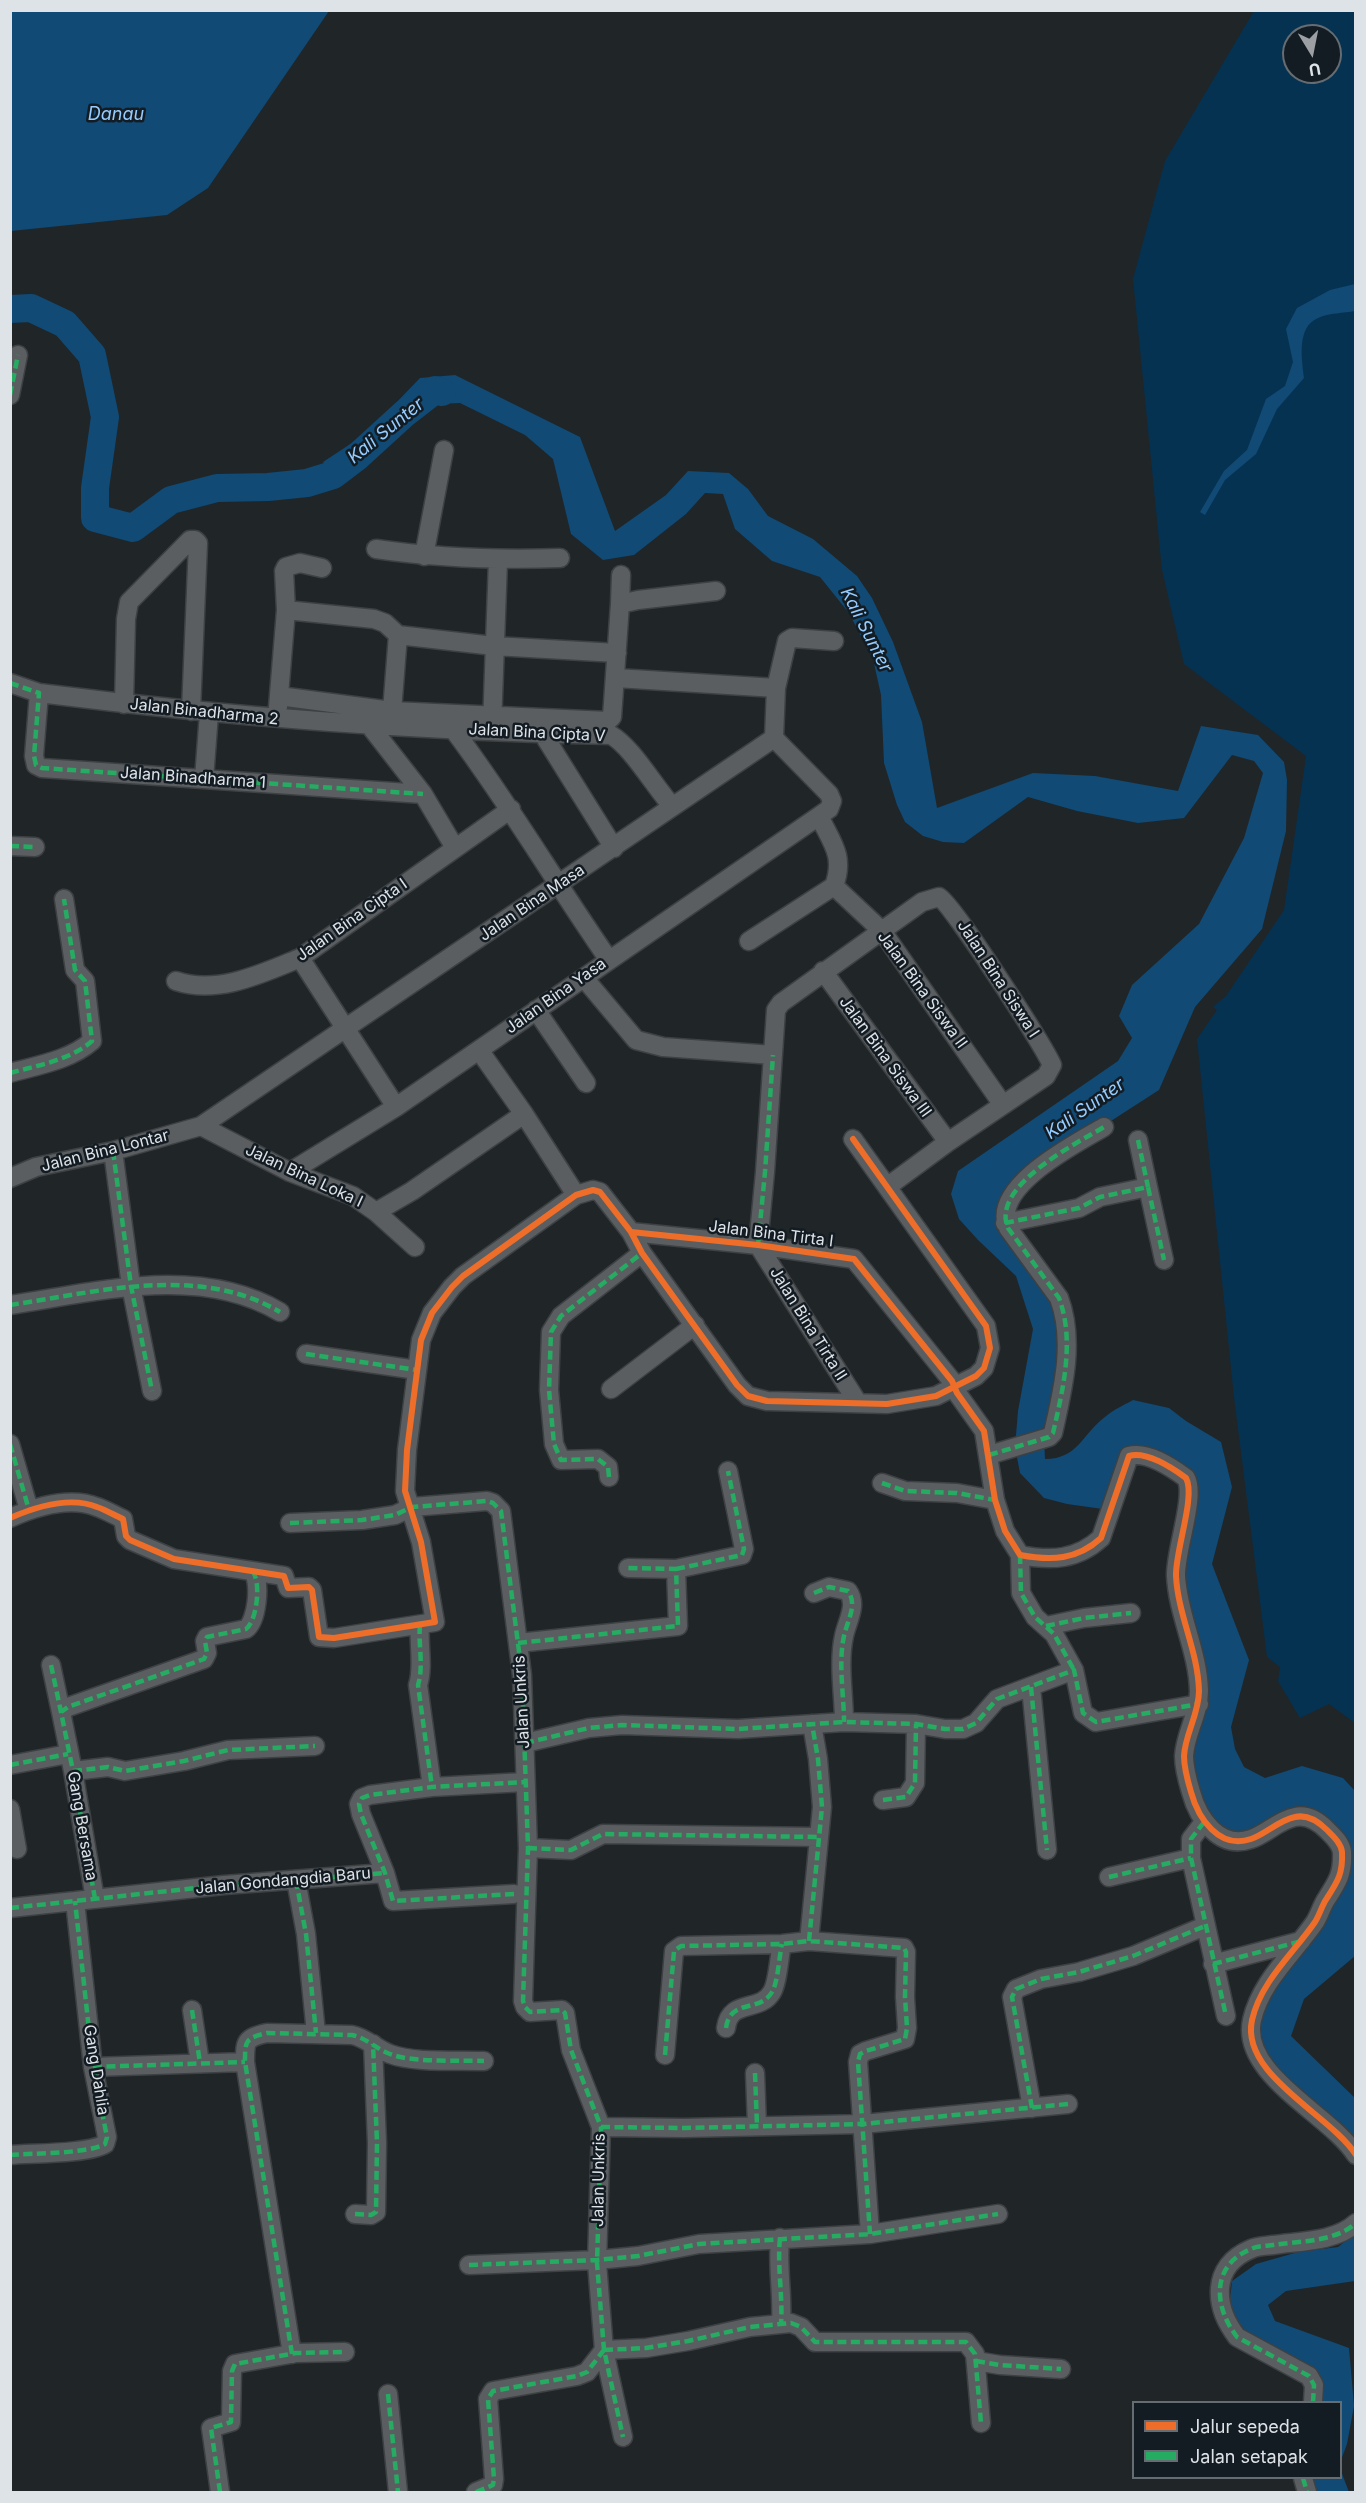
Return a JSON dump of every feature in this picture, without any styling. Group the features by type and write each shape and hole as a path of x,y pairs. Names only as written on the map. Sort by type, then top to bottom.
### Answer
{"street":[{"path":"10,395 18,355"},
{"path":"424,556 444,450"},
{"path":"124,704 126,619 129,602 190,540 195,540 198,543 200,712 204,779"},
{"path":"376,549 424,556 498,560 560,558"},
{"path":"492,723 498,560"},
{"path":"277,720 286,610 284,571 286,567 300,563 322,568"},
{"path":"279,696 492,723 608,721 612,717 621,575"},
{"path":"620,604 716,591"},
{"path":"286,610 374,619 385,623 398,635 494,646 617,653"},
{"path":"392,711 398,635"},
{"path":"750,941 834,886 840,870 840,859 819,816 829,809 832,801 829,794 774,738 776,688 787,641 792,638 834,641"},
{"path":"615,678 776,688"},
{"name":"Jalan Binadharma 2","path":"10,683 39,693 124,704 277,720 370,726"},
{"name":"Jalan Binadharma 1","path":"39,693 34,756 36,765 42,768 423,794"},
{"name":"Jalan Bina Cipta V","path":"370,726 453,729 492,723 543,734 611,735 618,739 672,806"},
{"path":"370,726 423,794 455,848"},
{"path":"453,729 511,809 558,887 609,960"},
{"path":"543,734 614,848"},
{"name":"Jalan Bina Masa","path":"201,1126 344,1028 558,887 672,806 774,738"},
{"name":"Jalan Bina Cipta I","path":"176,981 201,987 229,983 300,958 511,809"},
{"name":"Jalan Bina Yasa","path":"290,1172 396,1107 819,816"},
{"path":"10,846 34,847"},
{"name":"Jalan Bina Siswa II","path":"834,886 882,931 1003,1105"},
{"name":"Jalan Bina Siswa I","path":"882,931 922,902 933,897 945,900 1052,1065 1047,1076 1003,1105"},
{"path":"10,1073 63,1058 80,1051 92,1041 85,981 75,970 64,899"},
{"path":"758,1245 776,1010 781,1003 882,931"},
{"path":"300,958 396,1107"},
{"name":"Jalan Bina Siswa III","path":"823,972 948,1142"},
{"path":"584,978 636,1040 663,1047 773,1055"},
{"path":"536,1010 586,1083"},
{"path":"479,1050 524,1114 576,1195"},
{"path":"887,1187 1003,1105"},
{"name":"Jalan Bina Loka I","path":"201,1126 290,1172 353,1196 376,1212 412,1191 524,1114"},
{"name":"Jalan Bina Lontar","path":"10,1178 36,1167 113,1151 201,1126"},
{"path":"989,1455 1049,1437 1053,1433 1065,1379 1067,1330 1064,1311 1059,1298 1005,1223 1004,1211 1013,1190 1054,1158 1104,1127"},
{"path":"10,1518 29,1510 63,1503 82,1503 96,1506 124,1520 126,1536 129,1540 174,1559 246,1568 253,1572 284,1576 288,1588 309,1587 312,1590 319,1637 334,1638 435,1622 430,1582 412,1507 405,1491 410,1418 421,1340 432,1313 452,1287 480,1263 576,1195 593,1190 600,1192 631,1232 642,1253 737,1385 748,1396 767,1401 887,1404 924,1399 976,1376 984,1368 990,1348 986,1326 853,1139"},
{"path":"1138,1140 1164,1260"},
{"path":"113,1151 131,1286 152,1391"},
{"path":"1005,1223 1079,1208 1100,1197 1148,1186"},
{"path":"376,1212 415,1247"},
{"name":"Jalan Bina Tirta I","path":"631,1232 758,1245 854,1259 955,1386 957,1393 984,1431 995,1500 1005,1531 1020,1555"},
{"name":"Jalan Bina Tirta II","path":"758,1245 858,1403"},
{"path":"609,1477 608,1467 598,1459 561,1460 554,1444 548,1372 551,1332 561,1316 642,1253"},
{"path":"10,1305 131,1286 183,1286 228,1292 264,1302 280,1312"},
{"path":"611,1389 694,1324"},
{"path":"306,1354 417,1370"},
{"path":"10,1444 29,1510"},
{"path":"1199,1704 1096,1722 1083,1713 1074,1670 1054,1634 1035,1617 1021,1593 1020,1555 1042,1559 1068,1557 1091,1547 1101,1538 1129,1456 1149,1457 1186,1478 1189,1494 1176,1574 1180,1609 1195,1659 1199,1704 1184,1756 1190,1791 1204,1822 1215,1833 1229,1839 1243,1841 1288,1819 1297,1816 1306,1817 1317,1821 1336,1839 1342,1849 1338,1883 1327,1898 1316,1922 1266,1985 1252,2022 1252,2038 1257,2053 1274,2078 1347,2141 1356,2155"},
{"path":"628,1568 676,1569 742,1555 744,1549 728,1471"},
{"path":"882,1483 905,1491 957,1492 995,1500"},
{"name":"Jalan Unkris","path":"290,1523 381,1518 395,1515 412,1507 487,1501 493,1503 501,1511 522,1675 528,1848 525,2007 530,2012 562,2010 566,2013 571,2050 601,2127 597,2260 604,2350 623,2437"},
{"path":"518,1643 678,1626 676,1569"},
{"path":"61,1712 68,1707 130,1683 204,1659 207,1653 205,1641 207,1637 246,1629 252,1625 255,1619 257,1578 253,1572"},
{"path":"814,1593 829,1587 848,1591 851,1596 852,1611 843,1639 842,1654 844,1722"},
{"path":"1046,1626 1084,1618 1131,1613"},
{"path":"420,1625 418,1643 421,1675 418,1685 432,1787"},
{"name":"Gang Bersama","path":"51,1665 95,1899"},
{"path":"525,1743 589,1728 622,1725 738,1729 844,1722 916,1724 945,1729 970,1727 997,1699 1074,1670"},
{"path":"1032,1687 1047,1850"},
{"path":"809,1941 822,1807 812,1724"},
{"path":"882,1800 906,1797 912,1790 915,1783 916,1724"},
{"path":"10,1765 71,1762 125,1771 184,1761 228,1750 315,1746"},
{"name":"Jalan Gondangdia Baru","path":"10,1908 224,1885 385,1873 361,1814 359,1804 362,1798 432,1787 525,1782"},
{"path":"10,1809 17,1849"},
{"path":"1204,1822 1191,1839 1191,1858 1226,2016"},
{"path":"528,1848 571,1850 603,1834 819,1837"},
{"path":"1109,1877 1191,1858"},
{"path":"385,1873 393,1901 514,1894"},
{"path":"296,1880 306,1934 316,2033"},
{"name":"Gang Dahlia","path":"10,2155 85,2150 105,2144 107,2138 93,2067 75,1901"},
{"path":"1032,2108 1012,1996 1016,1989 1041,1979 1079,1972 1133,1956 1205,1926"},
{"path":"665,2055 674,1951 681,1946 691,1944 782,1944 809,1941 904,1948 906,1952 907,2028 904,2039 866,2051 860,2054 858,2062 870,2234"},
{"path":"1213,1964 1301,1941"},
{"path":"726,2028 727,2019 734,2010 763,2001 772,1991 782,1944"},
{"path":"192,2010 200,2063"},
{"path":"292,2354 245,2062 245,2046 254,2036 267,2033 352,2035 391,2055 484,2061"},
{"path":"355,2214 371,2215 376,2212 377,2143 373,2044"},
{"path":"93,2067 245,2062"},
{"path":"755,2073 758,2126"},
{"path":"601,2127 863,2124 1068,2104"},
{"path":"469,2265 597,2260 638,2256 699,2244 870,2234 998,2214"},
{"path":"1313,2401 1314,2385 1309,2376 1237,2337 1230,2329 1220,2304 1218,2286 1231,2263 1251,2248 1330,2237 1346,2232 1356,2223"},
{"path":"780,2238 778,2255 782,2305 781,2324"},
{"path":"476,2493 493,2485 488,2399 493,2391 577,2376 587,2372 604,2350 646,2348 750,2327 797,2324 815,2342 966,2342 972,2347 976,2361 981,2423"},
{"path":"220,2493 210,2433 213,2426 231,2422 232,2371 235,2364 292,2354 345,2352"},
{"path":"976,2361 1000,2366 1061,2368"},
{"path":"388,2394 398,2493"}],"shaded area":[{"path":"1254,11 1355,11 1355,1723 1329,1704 1300,1718 1278,1681 1280,1667 1267,1657 1234,1397 1197,1039 1217,1010 1213,1007 1226,996 1284,910 1306,756 1184,664 1162,570 1133,279 1165,161"}],"water":[{"name":"Danau","path":"10,11 329,11 208,188 167,215 11,231"},
{"path":"1355,284 1355,311 1322,316 1311,322 1306,329 1302,345 1304,378 1277,409 1256,454 1225,480 1205,515 1200,512 1224,471 1247,450 1266,399 1285,386 1293,362 1286,329 1297,308 1330,290"},
{"path":"455,375 580,437 615,531 666,495 688,471 729,473 748,489 768,516 813,539 857,576 872,598 893,642 922,722 937,808 1033,773 1095,776 1178,791 1201,726 1258,735 1284,762 1287,780 1286,831 1262,929 1195,1007 1159,1090 1066,1150 1004,1211 1067,1330 1044,1439 1045,1459 1065,1455 1105,1417 1133,1400 1169,1408 1221,1442 1232,1487 1212,1564 1249,1660 1231,1727 1235,1749 1244,1767 1265,1778 1302,1766 1343,1778 1355,1791 1355,1956 1304,1999 1291,2036 1355,2098 1355,2148 1266,2067 1252,2022 1301,1941 1342,1849 1306,1817 1251,1839 1215,1833 1184,1756 1199,1704 1180,1609 1189,1489 1139,1455 1110,1510 1044,1498 1020,1473 1015,1447 1018,1411 1033,1329 1016,1276 959,1219 951,1194 958,1171 1118,1061 1132,1038 1119,1016 1132,985 1199,924 1244,838 1263,773 1254,761 1232,755 1184,818 1138,823 1077,811 1028,797 964,843 943,842 923,836 905,822 897,805 884,763 881,695 873,659 849,613 820,577 772,561 735,529 723,494 705,493 686,514 634,555 603,560 571,534 553,459 525,435 460,403 436,404 396,431 362,468 317,490 275,487 307,483 332,475 323,462 367,433 420,378"},
{"path":"1355,2233 1355,2281 1286,2291 1268,2305 1275,2321 1349,2348 1354,2406 1347,2444 1342,2457 1342,2401 1319,2401 1318,2385 1228,2318 1232,2281 1256,2264 1298,2252 1338,2247"},
{"path":"1342,2474 1349,2492 1311,2492 1305,2479 1342,2479"}],"waterway":[{"name":"Kali Sunter","path":"10,309 31,308 65,324 92,355 105,417 95,488 95,518 133,528 171,500 217,488 268,487 307,483 333,475 435,390 442,392"}],"marked path":[{"path":"10,395 18,355"},
{"path":"10,683 39,693 34,756 36,765 42,768 423,794"},
{"path":"10,846 35,847"},
{"path":"10,1073 64,1057 92,1041 85,981 75,970 64,899"},
{"path":"758,1245 773,1055"},
{"path":"989,1455 1049,1437 1053,1433 1066,1365 1066,1331 1059,1298 1008,1228 1006,1213 1011,1197 1038,1168 1104,1127"},
{"path":"1138,1140 1148,1187"},
{"path":"113,1151 131,1286 152,1391"},
{"path":"1005,1223 1079,1208 1100,1197 1148,1187 1164,1260"},
{"path":"609,1477 608,1467 598,1459 561,1460 554,1444 549,1390 551,1332 561,1316 642,1253"},
{"path":"10,1305 112,1289 182,1285 216,1289 249,1297 280,1312"},
{"path":"306,1354 417,1370"},
{"path":"10,1444 29,1510 35,1509"},
{"path":"676,1569 742,1555 744,1549 728,1471"},
{"path":"882,1483 905,1491 957,1493 995,1500"},
{"path":"290,1523 362,1520 395,1515 412,1507 487,1501 493,1503 501,1511 522,1675 528,1848 523,2001 530,2012 562,2010 565,2013 571,2050 601,2127 597,2263 604,2350 623,2437"},
{"path":"1020,1555 1021,1593 1035,1617 1054,1634 1074,1670"},
{"path":"518,1643 678,1626 676,1569 628,1568"},
{"path":"95,1899 61,1712 68,1707 204,1659 207,1653 205,1641 207,1637 246,1629 253,1618 257,1602 257,1584 253,1572"},
{"path":"814,1593 829,1587 848,1591 851,1596 852,1607 841,1657 844,1722"},
{"path":"1046,1626 1084,1618 1131,1613"},
{"path":"420,1625 421,1670 418,1685 432,1787"},
{"path":"51,1665 61,1712"},
{"path":"525,1743 589,1728 622,1725 738,1729 844,1722 916,1724 945,1729 963,1729 976,1723 997,1699 1074,1670 1083,1713 1096,1722 1199,1704"},
{"path":"1031,1687 1047,1850"},
{"path":"809,1941 822,1807 812,1724"},
{"path":"883,1800 906,1797 915,1783 916,1724"},
{"path":"73,1771 108,1767 125,1771 184,1761 228,1750 315,1746"},
{"path":"10,1765 68,1754"},
{"path":"514,1894 393,1901 359,1804 362,1798 370,1795 432,1787 525,1782"},
{"path":"1204,1822 1191,1839 1191,1858 1226,2016"},
{"path":"528,1848 571,1850 603,1834 819,1837"},
{"path":"1109,1877 1191,1858"},
{"path":"10,1908 224,1885 385,1873"},
{"path":"296,1880 306,1934 316,2033"},
{"path":"10,2155 86,2150 105,2144 107,2137 93,2067 75,1901"},
{"path":"1032,2108 1012,1997 1016,1989 1041,1979 1079,1972 1133,1956 1205,1926"},
{"path":"665,2055 674,1951 681,1946 782,1944 809,1941 904,1948 906,1952 907,2028 905,2039 866,2051 860,2054 858,2062 870,2234"},
{"path":"1213,1964 1298,1942"},
{"path":"726,2028 733,2013 760,2002 772,1992 782,1944"},
{"path":"192,2010 200,2063"},
{"path":"292,2354 245,2062 246,2045 250,2039 267,2033 352,2035 400,2057 423,2060 484,2061"},
{"path":"355,2214 371,2215 376,2212 377,2143 373,2044"},
{"path":"93,2067 245,2062"},
{"path":"755,2073 757,2126"},
{"path":"601,2127 684,2128 863,2124 1068,2104"},
{"path":"469,2265 597,2260 638,2256 699,2244 870,2234 998,2214"},
{"path":"1313,2401 1314,2385 1309,2376 1237,2337 1224,2313 1220,2288 1222,2276 1238,2256 1253,2248 1328,2237 1356,2223"},
{"path":"780,2238 781,2324"},
{"path":"604,2350 646,2348 750,2327 791,2323 801,2327 815,2342 966,2342 975,2354 981,2423"},
{"path":"476,2492 493,2485 488,2399 493,2391 577,2376 587,2372 604,2350"},
{"path":"220,2492 211,2428 231,2422 232,2371 235,2364 296,2353 345,2352"},
{"path":"976,2361 1061,2369"},
{"path":"388,2394 398,2492"},
{"path":"1303,2479 1307,2492"}],"cycle path":[{"path":"10,1518 53,1504 87,1504 123,1519 126,1536 130,1540 174,1559 284,1576 288,1588 309,1587 312,1590 319,1637 334,1638 435,1622 421,1542 405,1491 407,1450 421,1340 432,1313 463,1276 576,1195 593,1190 600,1192 631,1232 642,1253 737,1385 748,1396 767,1401 887,1404 936,1396 976,1376 984,1368 990,1348 986,1326 853,1139"},
{"path":"631,1232 758,1245 854,1259 952,1381 957,1393 984,1431 995,1500 1005,1531 1020,1555 1042,1558 1073,1555 1101,1538 1129,1456 1151,1458 1186,1478 1189,1497 1176,1576 1180,1605 1198,1676 1198,1699 1184,1756 1186,1774 1194,1802 1212,1829 1229,1840 1251,1839 1278,1824 1300,1816 1313,1819 1324,1827 1336,1840 1342,1852 1339,1877 1317,1919 1270,1980 1256,2006 1252,2020 1252,2040 1260,2059 1273,2076 1344,2140 1356,2155"}]}
